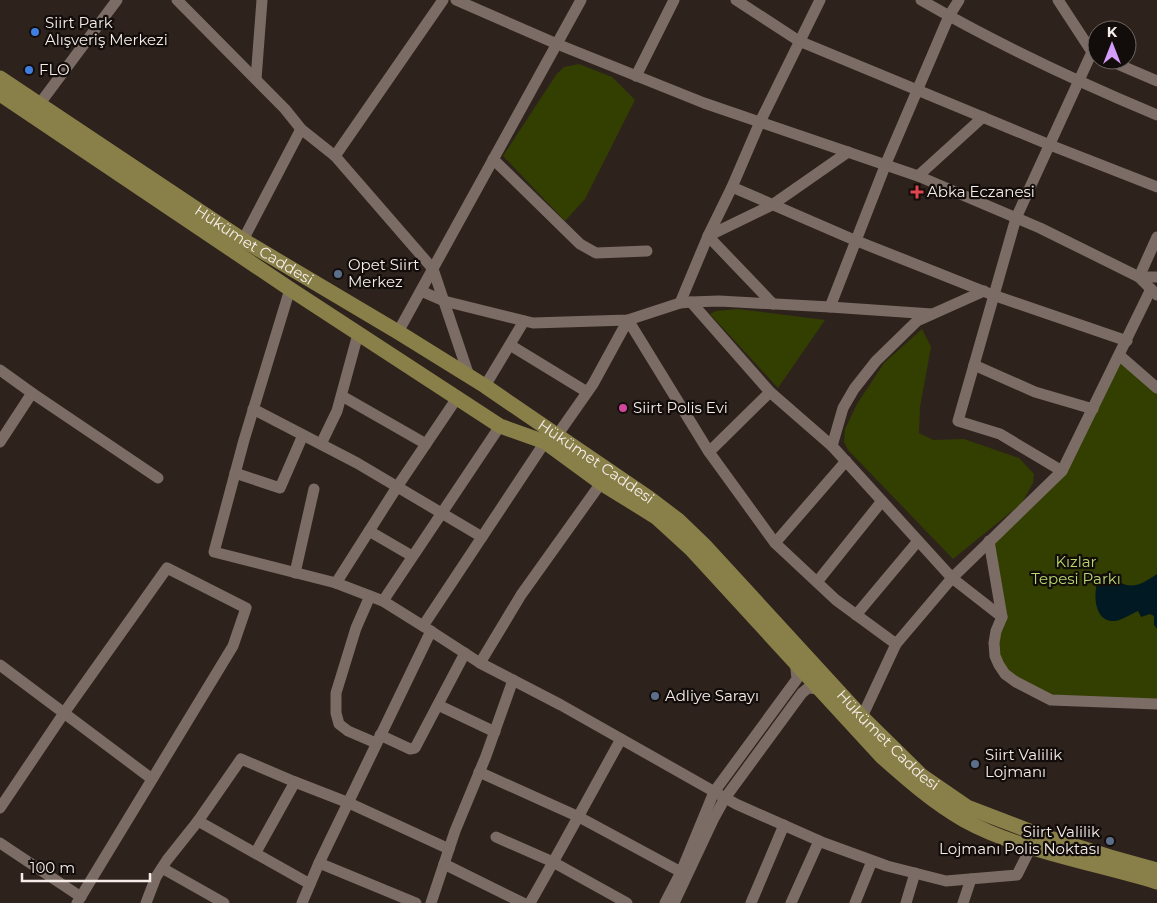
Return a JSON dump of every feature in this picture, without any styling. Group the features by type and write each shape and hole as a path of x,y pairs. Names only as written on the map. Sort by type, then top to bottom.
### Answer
{"main road":[{"name":"Hükümet Caddesi","path":"0,78 35,110 243,240 485,386 551,438 678,520 706,546 862,717 922,776 967,808 1040,835 1157,870"},
{"path":"0,94 35,110 290,289 500,426 551,438 601,482 656,517 691,549 795,660 819,690 882,757 932,798 965,820 990,832 1031,847 1157,882"}],"street":[{"path":"35,110 117,0"},
{"path":"177,0 256,79 301,128 335,156 433,269 468,376"},
{"path":"256,79 262,0"},
{"path":"335,156 443,0"},
{"path":"456,0 557,44 704,103 918,176 1016,218 1139,276 1154,292 1126,341 1062,472 952,578 896,644 862,717"},
{"path":"398,332 582,0"},
{"path":"636,76 674,0"},
{"path":"736,0 799,41 1157,188"},
{"path":"686,302 708,236 732,187 760,122 820,0"},
{"path":"921,0 1079,82 1157,115"},
{"path":"830,307 885,165 949,16 959,0"},
{"path":"1058,0 1087,42"},
{"path":"1062,472 1000,434 958,421 974,365 989,293 1016,218 1087,68"},
{"path":"1130,70 1157,82"},
{"path":"918,176 983,117"},
{"path":"243,240 301,128"},
{"path":"708,236 772,205 848,152"},
{"path":"493,159 580,244 596,253 647,251"},
{"path":"732,187 856,240 989,293 1126,341"},
{"path":"708,236 773,304"},
{"path":"1139,276 1157,237"},
{"path":"1139,276 1157,277"},
{"path":"290,289 253,409 214,552 336,583 383,601 480,662 725,798 819,841 872,861 946,880 1017,875 1031,847"},
{"path":"421,291 444,301 533,323 628,320 686,302 773,304 932,314"},
{"path":"832,446 843,408 854,389 876,361 917,321 989,293"},
{"path":"686,302 770,392 832,446 952,578 1002,617"},
{"path":"302,903 427,628 482,537 551,438 587,392 628,320"},
{"path":"628,320 709,452 775,543 836,600 896,644"},
{"path":"485,386 524,321"},
{"path":"321,444 337,411 358,334"},
{"path":"510,345 587,392"},
{"path":"1120,355 1157,388"},
{"path":"974,365 1035,392 1093,409"},
{"path":"0,370 158,478"},
{"path":"709,452 770,392"},
{"path":"0,442 32,393"},
{"path":"342,396 426,444"},
{"path":"336,583 457,398"},
{"path":"253,409 357,463 482,537"},
{"path":"383,601 500,426"},
{"path":"235,473 280,488 303,434"},
{"path":"775,543 846,461"},
{"path":"480,662 521,595 601,482"},
{"path":"296,573 314,489"},
{"path":"817,582 882,501"},
{"path":"369,531 412,556"},
{"path":"856,615 918,541"},
{"path":"990,541 1002,617 996,631 995,656 1005,674 1016,682 1051,700 1157,704"},
{"path":"0,808 64,713 167,568 246,608 233,646 79,900 0,843"},
{"path":"370,596 356,628 336,693 339,724 348,731 410,749 415,748 465,653"},
{"path":"665,903 714,792 797,679 795,660"},
{"path":"0,665 152,779"},
{"path":"431,903 449,849 495,732 513,680"},
{"path":"674,903 725,798 802,693 808,688 819,690"},
{"path":"438,705 495,732"},
{"path":"530,903 621,739"},
{"path":"146,903 156,877 241,759 349,803 449,849"},
{"path":"479,772 579,816 680,872"},
{"path":"256,852 295,782"},
{"path":"198,821 310,884"},
{"path":"751,903 784,825"},
{"path":"496,837 554,862 627,903"},
{"path":"791,903 819,841"},
{"path":"855,903 872,861"},
{"path":"319,862 416,903"},
{"path":"444,864 523,903"},
{"path":"162,868 224,903"},
{"path":"906,903 915,873"},
{"path":"963,903 971,878"}],"green space":[{"path":"579,64 612,77 635,100 585,199 565,221 503,156 556,75 564,67"},
{"path":"738,309 825,320 778,388 710,314 716,311"},
{"path":"922,329 931,347 920,407 919,433 933,440 964,439 1019,458 1034,474 1033,483 1022,503 953,559 848,450 844,442 845,429 857,404 884,363"},
{"name":"Kızlar Tepesi Parkı","path":"1119,355 1157,388 1157,704 1051,700 1016,682 995,656 1002,617 989,541 1062,471"}],"water":[{"path":"1106,573 1125,585 1131,586 1142,583 1157,574 1157,629 1154,625 1154,616 1150,614 1141,617 1138,611 1124,618 1109,621 1100,614 1095,596 1097,583 1102,574"}],"place":[{"name":"Siirt Park Alışveriş Merkezi","path":"35,32"},
{"name":"FLO","path":"29,70"},
{"name":"Abka Eczanesi","path":"917,192"},
{"name":"Opet Siirt Merkez","path":"338,274"},
{"name":"Siirt Polis Evi","path":"623,408"},
{"name":"Adliye Sarayı","path":"655,696"},
{"name":"Siirt Valilik Lojmanı","path":"975,764"},
{"name":"Siirt Valilik Lojmanı Polis Noktası","path":"1110,841"}]}
